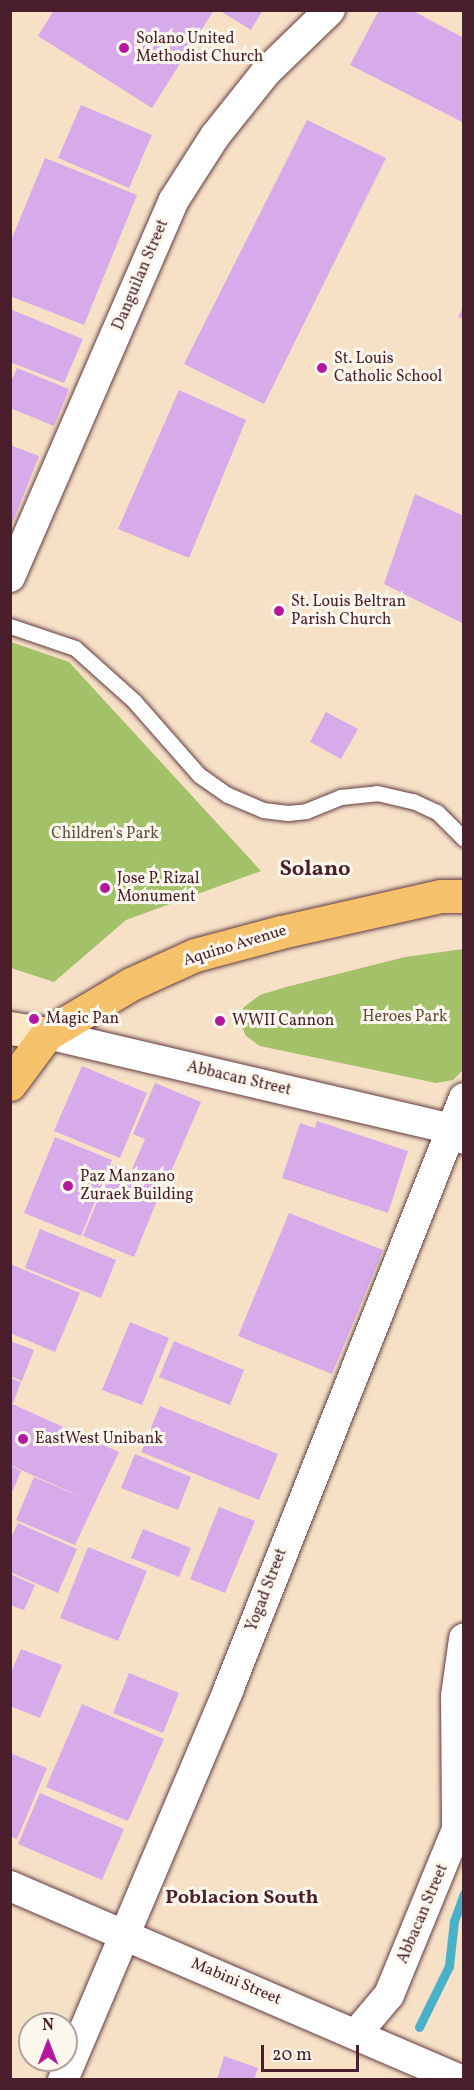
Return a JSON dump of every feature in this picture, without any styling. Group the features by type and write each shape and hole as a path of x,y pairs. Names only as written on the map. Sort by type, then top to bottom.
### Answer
{"main road":[{"name":"Aquino Avenue","path":"10,1084 47,1034 131,984 195,955 280,932 441,896 464,896"},
{"name":"Abbacan Street","path":"10,1028 47,1034"}],"street":[{"name":"Danguilan Street","path":"10,577 174,200 215,136 266,72 330,10"},
{"name":"Abbacan Street","path":"47,1034 456,1133"},
{"name":"Yogad Street","path":"63,2079 122,1933 229,1688 456,1133 464,1098"},
{"name":"Abbacan Street","path":"356,2034 389,1995 457,1829 456,1696 464,1639"},
{"name":"Mabini Street","path":"10,1886 461,2079"}],"lane":[{"path":"10,626 75,648 85,655 134,701 198,775 228,795 263,810 288,813 306,811 341,797 377,793 413,801 437,812 464,839"}],"green space":[{"name":"Children's Park","path":"11,642 69,662 261,871 126,920 54,982 11,968"},
{"name":"Heroes Park","path":"463,949 463,1070 453,1080 436,1083 260,1046 246,1036 238,1019 244,1007 260,995 405,957"}],"building":[{"name":"Solano United Methodist Church","path":"54,10 214,10 152,108 38,36"},
{"path":"219,10 263,10 251,30"},
{"path":"379,10 411,10 464,38 464,123 350,65"},
{"path":"81,105 152,135 129,188 58,158"},
{"path":"307,120 386,158 264,404 184,364"},
{"path":"45,158 137,195 84,325 10,296 10,243"},
{"path":"464,306 464,319 458,317"},
{"path":"10,309 83,339 64,383 10,362"},
{"path":"17,368 69,389 54,426 10,408 10,384"},
{"path":"179,390 246,420 189,558 118,529"},
{"path":"10,445 39,456 11,526 10,526"},
{"path":"415,494 464,516 464,624 384,584"},
{"path":"326,712 358,729 341,759 310,742"},
{"path":"82,1066 147,1093 120,1158 54,1131"},
{"path":"155,1083 201,1102 166,1183 132,1169 145,1139 133,1134"},
{"path":"317,1121 408,1151 388,1213 282,1178 300,1123 315,1128"},
{"name":"Paz Manzano Zuraek Building","path":"55,1137 112,1160 81,1236 24,1213"},
{"path":"112,1165 163,1186 134,1257 83,1236"},
{"path":"289,1213 383,1250 332,1374 238,1336"},
{"path":"40,1229 116,1260 101,1298 25,1268"},
{"path":"10,1264 80,1293 55,1352 10,1333"},
{"path":"130,1322 169,1338 142,1405 102,1390"},
{"path":"10,1341 34,1350 22,1381 10,1376"},
{"path":"174,1341 244,1370 230,1405 159,1377"},
{"path":"10,1378 21,1382 13,1403 10,1402"},
{"path":"10,1403 119,1452 75,1545 16,1520 34,1477 86,1499 10,1465"},
{"path":"160,1406 278,1454 259,1500 141,1452"},
{"path":"135,1454 191,1477 178,1510 121,1488"},
{"path":"10,1466 21,1471 10,1497"},
{"path":"219,1507 255,1521 225,1593 190,1579"},
{"path":"18,1523 77,1549 58,1593 10,1572 10,1540"},
{"path":"143,1529 191,1548 179,1577 131,1558"},
{"path":"88,1547 147,1571 118,1641 60,1618"},
{"path":"10,1574 35,1585 24,1610 10,1605"},
{"path":"21,1649 62,1665 40,1718 10,1706 10,1675"},
{"path":"129,1673 179,1693 163,1733 113,1713"},
{"path":"82,1704 164,1739 128,1821 46,1787"},
{"path":"10,1753 47,1768 17,1839 10,1836"},
{"path":"40,1793 124,1829 102,1880 18,1844"},
{"path":"224,2056 258,2068 254,2080 217,2080"}],"waterway":[{"path":"419,2027 449,1966 454,1921 464,1894"}],"place":[{"name":"Solano United Methodist Church","path":"124,48"},
{"name":"St. Louis Catholic School","path":"322,368"},
{"name":"St. Louis Beltran Parish Church","path":"279,611"},
{"name":"Jose P. Rizal Monument","path":"105,888"},
{"name":"Magic Pan","path":"34,1019"},
{"name":"WWII Cannon","path":"220,1021"},
{"name":"Paz Manzano Zuraek Building","path":"68,1186"},
{"name":"EastWest Unibank","path":"23,1439"}],"district":[{"name":"Solano","path":"315,870"},
{"name":"Poblacion South","path":"242,1898"}]}
